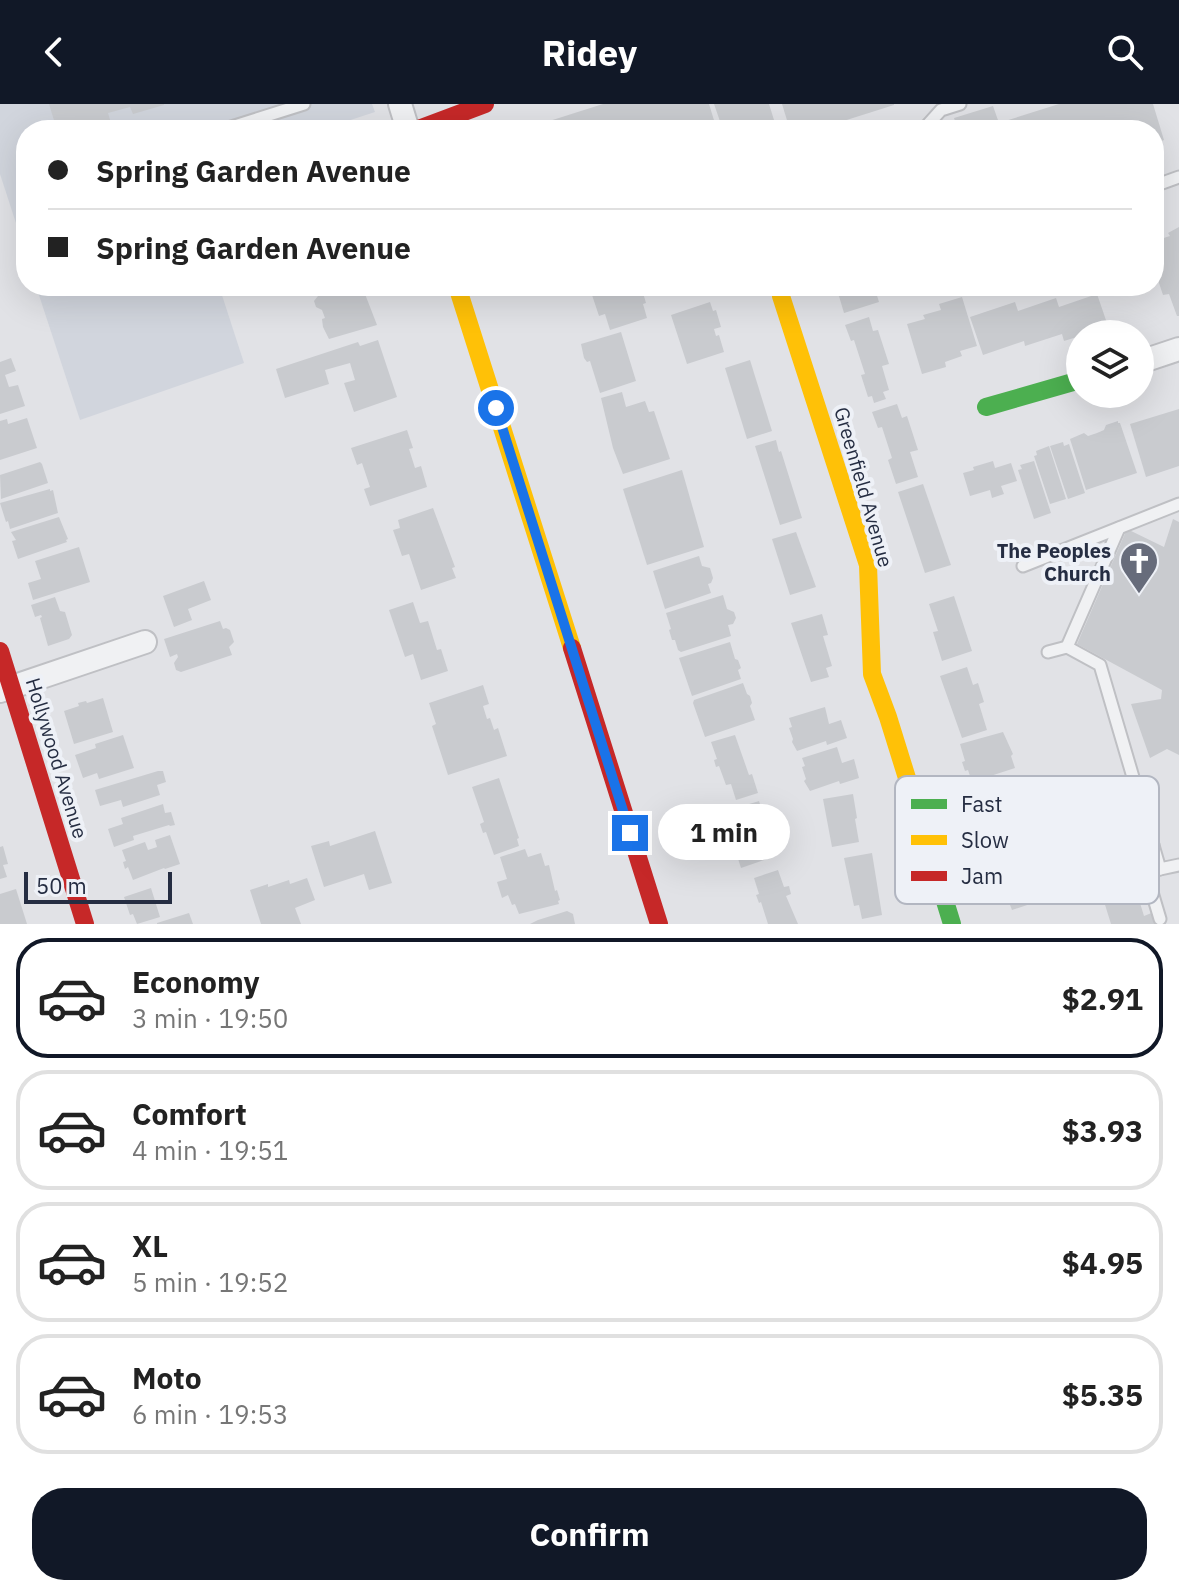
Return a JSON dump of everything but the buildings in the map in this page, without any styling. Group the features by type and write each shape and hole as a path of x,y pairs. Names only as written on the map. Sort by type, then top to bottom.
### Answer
{"street":[{"path":"443,120 485,104"},
{"path":"460,296 659,924"},
{"name":"Greenfield Avenue","path":"781,296 868,565 872,674 906,776"},
{"path":"1154,357 1179,349"},
{"path":"986,407 1066,384"},
{"path":"6,689 145,642"},
{"name":"Hollywood Avenue","path":"0,651 6,689 85,924"},
{"name":"Greenfield Avenue","path":"946,904 952,924"}],"lane":[{"path":"254,120 304,104"},
{"path":"932,120 941,110 960,104"},
{"path":"1023,566 1179,504"},
{"path":"1067,647 1119,528"},
{"path":"1048,652 1067,647 1100,665 1133,776"},
{"path":"1159,866 1160,869 1179,865"},
{"path":"1156,904 1160,919"}],"shaded area":[{"path":"0,104 372,104 375,112 351,120 16,120 16,223 0,174"},
{"path":"39,296 222,296 244,363 80,420"}],"traffic: fast":[{"path":"986,407 1066,384"},
{"path":"946,904 952,924"}],"traffic: slow":[{"path":"460,296 572,648"},
{"path":"781,296 868,565 872,674 906,776"}],"traffic: jam":[{"path":"443,120 485,104"},
{"path":"572,648 659,924"},
{"path":"0,651 85,924"}],"place":[{"name":"The Peoples Church","path":"1139,595"}],"route":[{"path":"496,408 630,833"}]}
